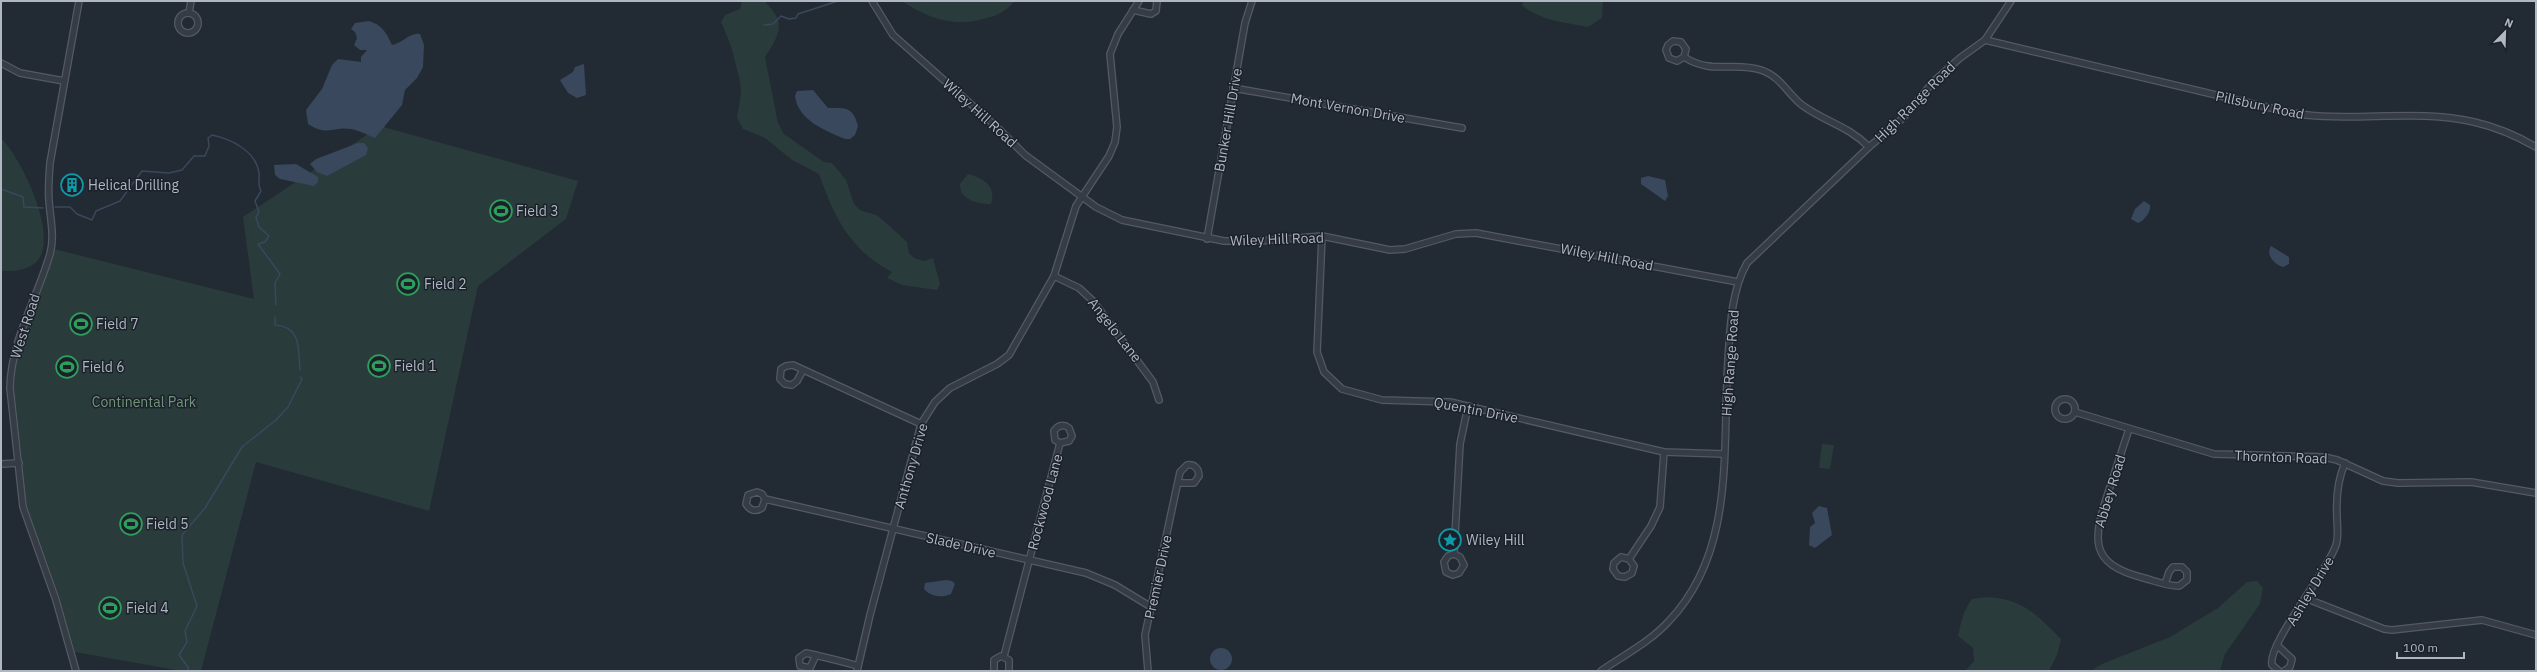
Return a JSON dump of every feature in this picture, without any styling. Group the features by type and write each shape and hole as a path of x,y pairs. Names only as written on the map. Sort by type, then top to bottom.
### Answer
{"street":[{"name":"West Road","path":"76,671 56,600 25,514 21,497 19,463 10,388 11,372 21,331 50,254 52,235 49,190 50,163 79,1"},
{"path":"189,13 191,1"},
{"name":"Wiley Hill Road","path":"872,1 883,23 900,42 982,113 1025,155 1104,212 1122,220 1207,240 1244,242 1322,236 1379,249 1395,250 1450,235 1476,233 1738,282"},
{"name":"Anthony Drive","path":"857,668 921,424 935,402 950,388 992,367 1009,355 1054,276 1081,196 1109,156 1115,142 1117,127 1110,54 1113,43 1139,1"},
{"path":"1133,10 1151,14 1158,8 1157,1"},
{"name":"Bunker Hill Drive","path":"1207,240 1245,22 1252,1"},
{"name":"High Range Road","path":"1601,671 1661,629 1679,610 1697,584 1708,559 1719,516 1724,454 1729,336 1738,282 1754,255 1869,147 1903,118 1933,82 1948,68 1985,40 2011,1"},
{"name":"Pillsbury Road","path":"1985,40 2292,113 2329,117 2429,117 2475,122 2505,132 2536,147"},
{"path":"1684,57 1706,67 1754,68 1768,73 1803,105 1851,131 1869,147"},
{"path":"1,63 20,73 64,81"},
{"name":"Mont Vernon Drive","path":"1233,88 1462,128"},
{"name":"Quentin Drive","path":"1322,236 1317,346 1319,362 1327,376 1342,389 1377,399 1440,401 1468,406 1664,452 1724,454"},
{"name":"Angelo Lane","path":"1054,276 1079,288 1093,302 1153,382 1160,400"},
{"path":"803,370 921,424"},
{"path":"1454,554 1460,444 1468,406"},
{"name":"Thornton Road","path":"2075,412 2214,454 2315,456 2345,464 2383,481 2398,484 2471,482 2536,493"},
{"name":"Abbey Road","path":"2129,429 2100,519 2098,542 2104,557 2116,569 2165,584"},
{"name":"Rockwood Lane","path":"1004,656 1060,443"},
{"path":"1629,559 1651,526 1660,507 1664,452"},
{"path":"1,464 19,463"},
{"name":"Ashley Drive","path":"2279,671 2274,667 2272,661 2278,646 2336,546 2336,490 2345,464"},
{"name":"Premier Drive","path":"1148,671 1145,635 1178,483"},
{"name":"Slade Drive","path":"765,499 1096,577 1151,607"},
{"path":"2305,598 2384,629 2392,630 2482,620 2536,635"},
{"path":"2278,646 2292,658 2290,667 2284,671"},
{"path":"816,655 857,668"},
{"path":"994,671 994,660 998,656 1004,656 1011,663 1009,671"}],"green space":[{"path":"742,1 764,1 776,15 779,28 774,42 765,57 778,123 784,134 824,162 832,163 846,180 854,204 860,210 876,215 883,220 907,242 909,253 914,258 924,261 933,258 940,284 937,290 902,285 887,278 892,272 877,263 865,253 854,243 845,231 831,204 819,174 792,160 765,138 743,129 737,118 741,93 740,81 731,46 721,22 725,15 740,9"},
{"path":"901,1 1015,1 1008,8 997,15 988,18 960,22 930,16"},
{"path":"1523,1 1603,1 1602,18 1588,27 1562,22 1545,18 1529,10 1522,5"},
{"name":"Continental Park","path":"380,126 578,181 566,219 478,286 429,511 256,462 201,671 181,671 75,652 60,599 27,506 14,388 15,370 19,352 44,284 54,249 254,299 243,217"},
{"path":"1,138 19,163 28,181 42,220 44,238 42,253 34,264 14,271 1,271"},
{"path":"968,174 979,178 987,184 992,192 991,204 975,202 963,194 960,184"},
{"path":"1822,444 1834,445 1830,469 1819,468"},
{"path":"2257,581 2263,588 2260,604 2225,654 2220,671 2091,671 2102,664 2170,637 2218,608 2247,582"},
{"path":"1987,597 2010,601 2028,609 2061,639 2057,655 2049,671 1965,671 1974,661 1973,648 1958,636 1961,621 1966,608 1972,599"}],"water":[{"path":"369,21 383,30 388,36 392,45 410,36 420,34 424,45 423,67 417,78 405,90 402,105 375,138 360,131 345,128 326,131 315,128 308,124 306,110 322,89 332,65 338,59 361,62 361,57 367,50 360,50 354,45 357,38 355,32 351,29 355,23"},
{"path":"584,64 586,95 577,98 568,93 560,80 573,72 575,67"},
{"path":"813,90 828,108 844,108 854,115 858,126 855,135 850,139 845,139 814,124 807,118 797,105 795,96 797,91"},
{"path":"358,143 364,143 368,148 366,155 327,176 317,172 310,164 316,159"},
{"path":"296,164 318,177 318,182 314,186 280,179 275,175 274,165"},
{"path":"1648,176 1665,180 1668,196 1665,201 1641,184 1641,178"},
{"path":"2144,201 2150,205 2150,210 2145,218 2138,223 2131,219 2135,209"},
{"path":"2271,246 2289,257 2289,264 2283,267 2274,262 2269,253"},
{"path":"1819,506 1827,508 1832,535 1815,548 1809,545 1810,527 1815,523 1812,513"},
{"path":"946,580 952,581 955,584 951,594 937,596 930,594 924,589 925,583"},
{"path":"1221,648 1229,651 1232,659 1229,667 1221,670 1213,667 1210,659 1213,651"}],"waterway":[{"path":"764,25 773,24 781,16 789,19 796,18 798,14 838,1"},
{"path":"55,207 70,207 77,214 92,220 96,211 120,201 142,171 169,173 182,170 194,156 205,156 209,146 208,138 212,135 234,143 248,152 257,165 259,173 259,186 261,191 255,201 259,212 256,217 259,227 269,236 265,242 258,244 280,274 275,283 276,305"},
{"path":"1,189 23,197 24,207 43,208"},
{"path":"275,317 275,325 290,330 297,340 300,370"},
{"path":"188,671 188,667 179,655 187,642 185,631 197,606 183,563 182,535 205,508 242,447 276,420 288,407 302,379 300,377"}],"place":[{"name":"Helical Drilling","path":"72,185"},
{"name":"Field 3","path":"501,211"},
{"name":"Field 2","path":"408,284"},
{"name":"Field 7","path":"81,324"},
{"name":"Field 1","path":"379,366"},
{"name":"Field 6","path":"67,367"},
{"name":"Field 5","path":"131,524"},
{"name":"Wiley Hill","path":"1450,540"},
{"name":"Field 4","path":"110,608"}]}
